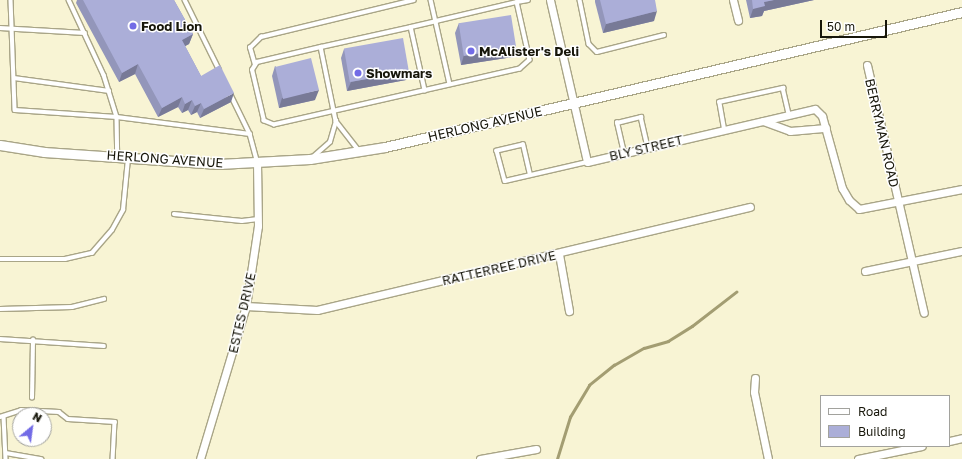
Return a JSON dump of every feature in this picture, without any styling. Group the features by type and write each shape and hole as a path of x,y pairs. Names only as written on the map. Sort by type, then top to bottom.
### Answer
{"street":[{"path":"550,0 587,162"},
{"path":"733,0 738,20"},
{"name":"HERLONG AVENUE","path":"0,145 44,152 219,164 310,159 360,151 573,104 962,12"},
{"name":"BERRYMAN ROAD","path":"866,65 924,313"},
{"name":"BLY STREET","path":"587,162 815,109 822,116 842,188 849,200 859,209 962,188"},
{"path":"763,120 790,131 826,128"},
{"name":"ESTES DRIVE","path":"200,459 246,306 258,219 257,163"},
{"name":"RATTERREE DRIVE","path":"246,306 317,310 559,254 750,207"},
{"path":"865,271 962,251"},
{"path":"559,254 569,311"},
{"path":"755,378 754,392 768,459"},
{"path":"950,441 962,438"},
{"path":"858,459 917,447"},
{"path":"480,459 536,449"}],"lane":[{"path":"11,0 15,110 117,117 250,134"},
{"path":"69,0 85,33 109,91 117,117 118,156"},
{"path":"185,0 223,77"},
{"path":"255,65 250,48 261,37 414,0"},
{"path":"431,0 450,84"},
{"path":"518,2 530,60 526,66 274,125 264,121 252,70 257,62 411,26 436,21 518,2 528,0"},
{"path":"580,0 589,44 597,52 664,35"},
{"path":"411,26 425,90"},
{"path":"0,28 85,33"},
{"path":"310,159 330,142 336,121 321,47"},
{"path":"14,78 109,91"},
{"path":"724,129 719,102 783,88 789,114"},
{"path":"230,91 250,134 257,163"},
{"path":"624,153 617,123 641,117 648,147"},
{"path":"336,121 360,151"},
{"path":"530,175 523,145 497,151 505,181 587,162"},
{"path":"0,259 65,259 92,253 112,230 123,210 128,157"},
{"path":"174,214 242,221 258,219"},
{"path":"0,309 72,307 104,299"},
{"path":"0,339 33,340 104,346"},
{"path":"32,398 33,340"},
{"path":"6,459 2,417 21,410 59,412 68,419 115,422 113,459"},
{"path":"6,453 41,459"}],"building":[{"path":"83,0 174,0 193,34 182,40 201,76 220,65 234,93 204,109 201,103 195,106 192,100 185,104 182,97 162,108 138,64 122,73"},
{"path":"600,0 655,0 657,11 606,24"},
{"path":"752,0 774,0 764,2 765,6 753,9"},
{"path":"511,15 516,48 464,56 459,23"},
{"path":"403,38 409,71 350,82 344,48"},
{"path":"311,58 319,90 283,99 275,67"}],"waterway":[{"path":"557,459 570,417 589,385 614,365 644,348 668,341 692,326 736,292"}],"place":[{"name":"Food Lion","path":"133,26"},
{"name":"McAlister's Deli","path":"471,51"},
{"name":"Showmars","path":"358,73"}]}
